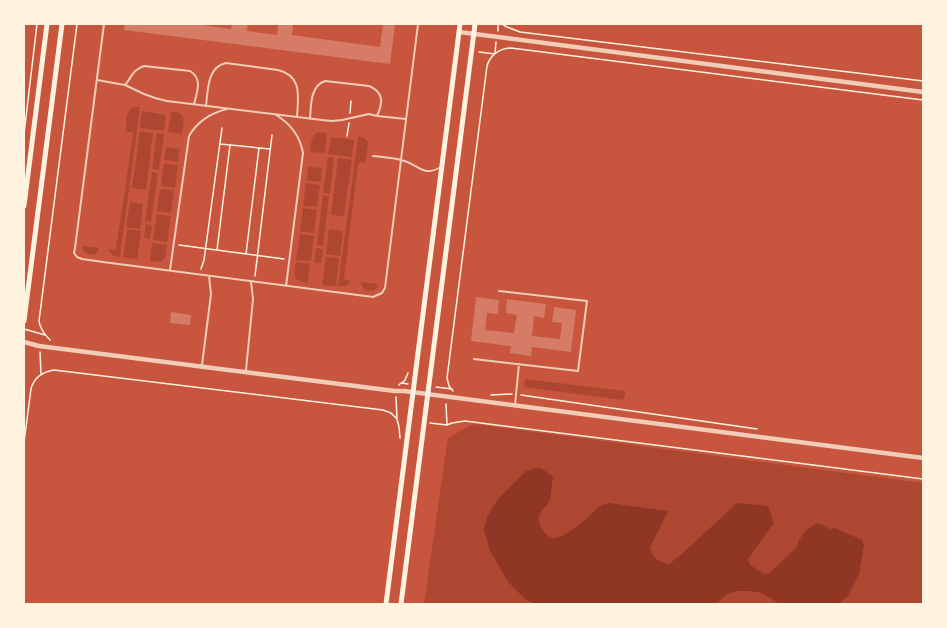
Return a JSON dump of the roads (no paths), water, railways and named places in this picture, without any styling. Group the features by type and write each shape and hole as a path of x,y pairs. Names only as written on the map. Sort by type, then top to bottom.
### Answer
{"main road":[{"path":"24,206 47,24"},
{"path":"24,321 62,24"},
{"path":"386,604 460,24"},
{"path":"401,604 475,24"}],"street":[{"path":"459,32 923,92"},
{"path":"24,342 39,346 923,458"}],"lane":[{"path":"104,24 74,253 76,257 369,297 376,297 382,293 385,288 418,24"},
{"path":"206,106 210,77 216,68 226,63 285,72 296,83 298,90 296,118"},
{"path":"125,85 130,80 132,73 144,66 190,71 197,78 198,88 193,104"},
{"path":"97,80 125,85 155,98 167,101 275,114 296,118 332,121 369,114 406,119"},
{"path":"310,119 314,92 319,84 325,81 369,86 373,88 379,93 381,99 381,108 377,116"},
{"path":"170,271 189,136 192,130 207,117 228,108"},
{"path":"275,114 294,129 303,153 286,286"},
{"path":"373,156 401,160 428,172 442,167"},
{"path":"197,366 202,365 211,294 209,276"},
{"path":"242,371 246,370 247,365 253,299 251,282"},
{"path":"474,359 578,371 587,301 499,292"},
{"path":"515,406 519,364"}]}
